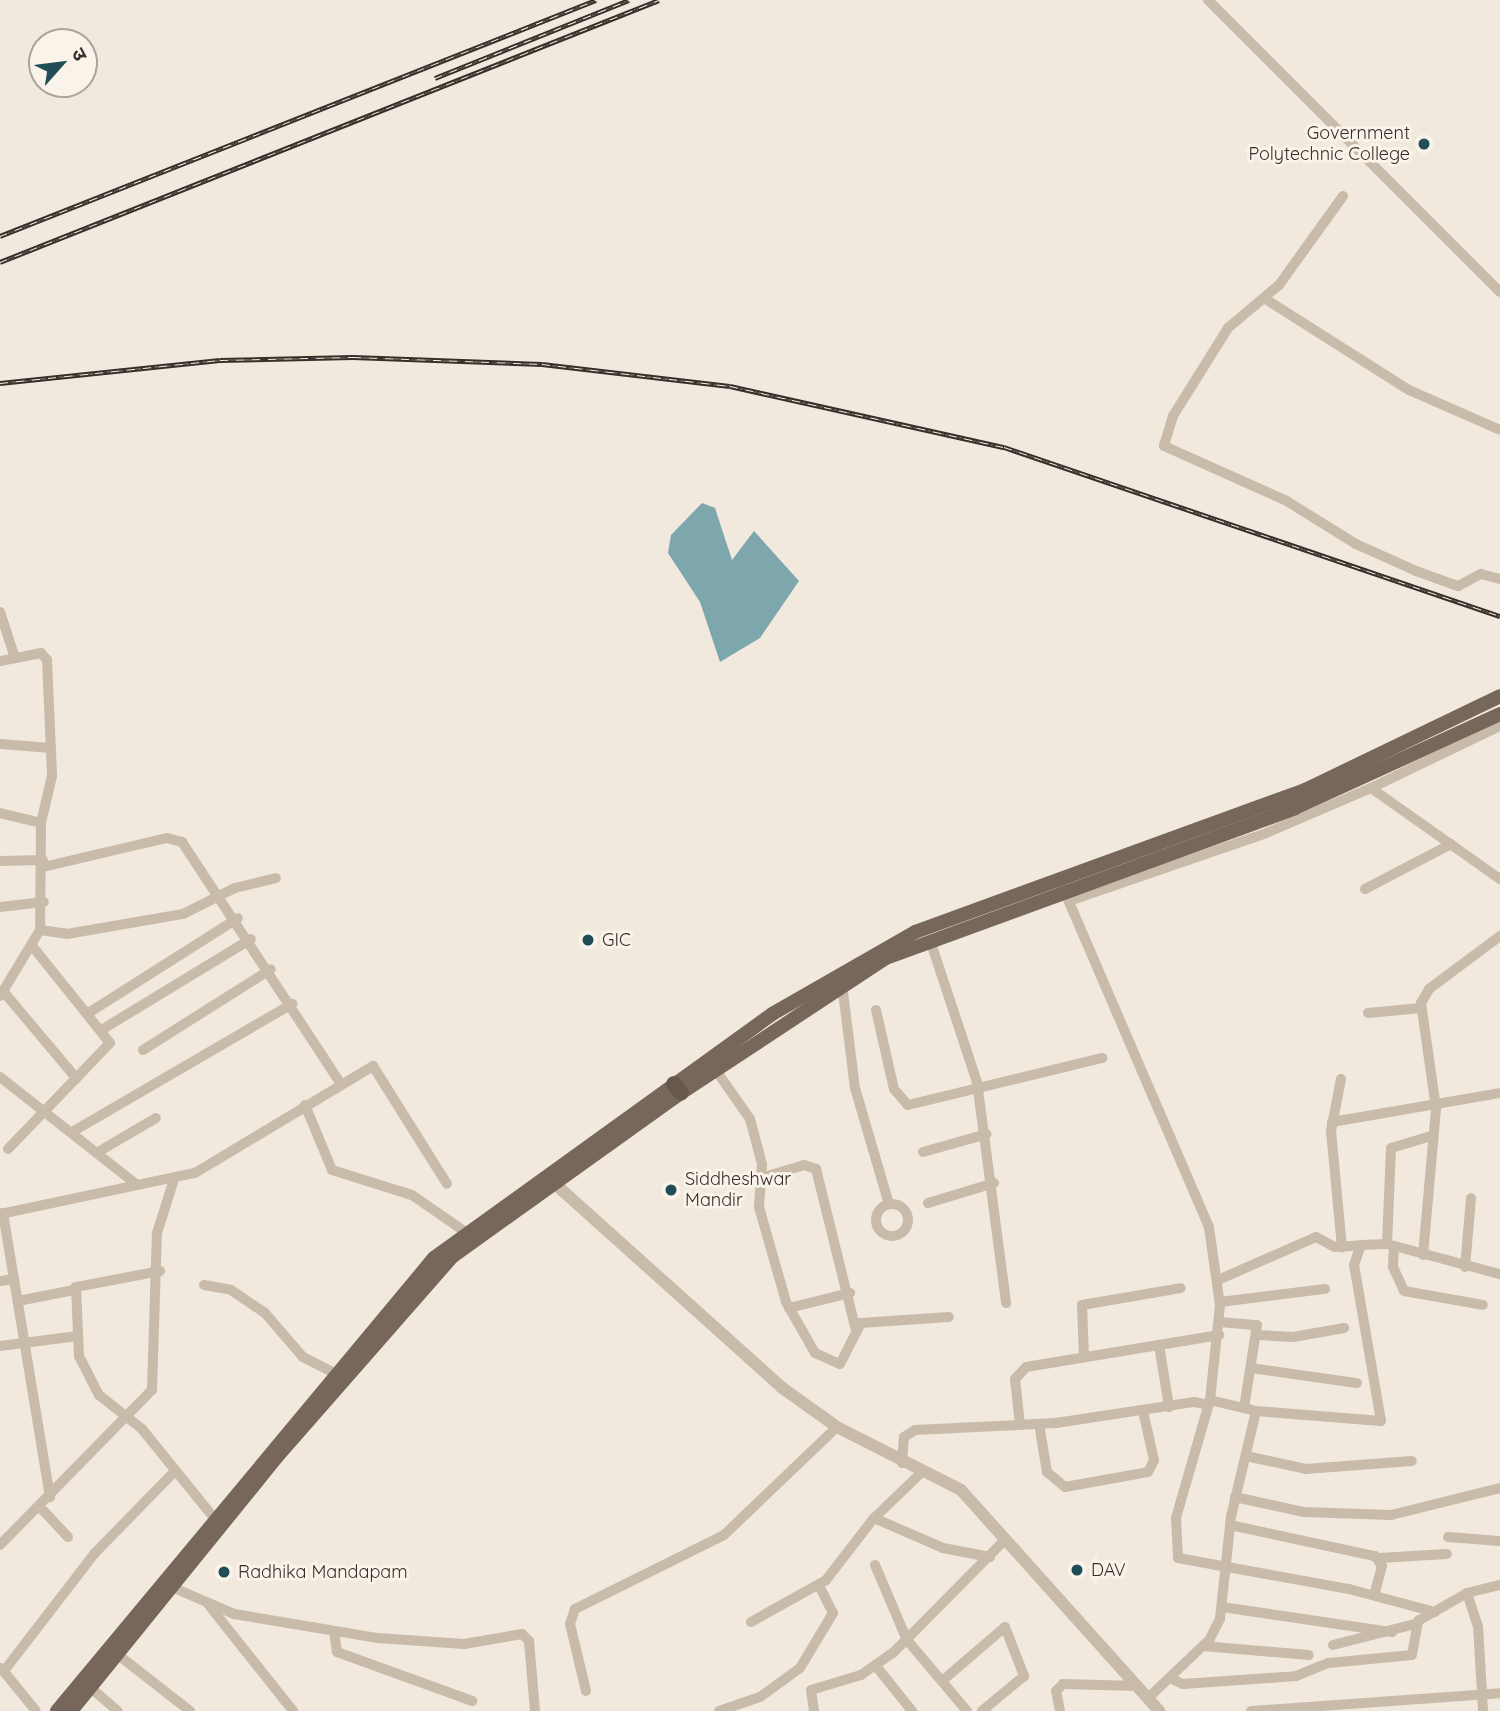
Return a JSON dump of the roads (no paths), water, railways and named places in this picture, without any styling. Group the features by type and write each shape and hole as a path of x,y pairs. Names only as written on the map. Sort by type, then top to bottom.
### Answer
{"main road":[{"path":"57,1711 216,1522 415,1295 472,1240 554,1183 677,1088 715,1069 842,983 930,940 1065,891 1087,878 1305,790 1500,696"},
{"path":"1087,878 1295,808 1500,714"},
{"path":"71,1711 172,1587 216,1522 333,1372 464,1231 677,1088 862,957 1065,891"}],"street":[{"path":"1208,0 1500,292"},
{"path":"1343,196 1265,298 1228,328 1173,416 1164,442 1168,451 1285,500 1356,544 1416,572 1458,586 1481,574 1500,579"},
{"path":"1265,298 1409,390 1500,430"},
{"path":"0,612 15,658"},
{"path":"0,661 41,653 47,660 51,748 41,822 44,902 40,930 33,947 2,993 76,1077"},
{"path":"1435,1612 1374,1595 1182,1562 1174,1542 1210,1402 1220,1322 1218,1279 1198,1198 1065,891 1240,843 1371,788 1500,726"},
{"path":"0,744 51,748"},
{"path":"1371,788 1500,879"},
{"path":"0,813 41,822"},
{"path":"0,861 43,864 176,838 238,918 341,1084"},
{"path":"1365,889 1451,844"},
{"path":"40,930 67,934 183,914 221,894 276,878"},
{"path":"0,907 44,902"},
{"path":"90,1012 238,918"},
{"path":"1423,1255 1431,1136 1436,1108 1421,1008 1429,989 1500,936"},
{"path":"103,1029 251,939"},
{"path":"930,940 978,1091 987,1133 1006,1303"},
{"path":"8,1149 42,1110 107,1049 103,1029 33,947"},
{"path":"142,1049 271,970"},
{"path":"842,983 855,1088 889,1204"},
{"path":"72,1132 292,1004"},
{"path":"1368,1013 1421,1008"},
{"path":"877,1010 894,1089 904,1102 919,1105 1102,1058"},
{"path":"50,1497 2,1214 174,1179 201,1171 368,1068 379,1070 447,1184"},
{"path":"715,1069 750,1119 761,1178 759,1207 789,1308 806,1342 831,1365 843,1360 855,1327 850,1293 817,1169 804,1164 761,1178"},
{"path":"0,1077 137,1185"},
{"path":"1341,1079 1332,1122 1342,1247"},
{"path":"1332,1122 1436,1108 1500,1093"},
{"path":"305,1105 332,1170 412,1195 464,1231"},
{"path":"98,1152 156,1118"},
{"path":"923,1152 987,1133"},
{"path":"1431,1136 1391,1148 1390,1245 1394,1267 1404,1291 1483,1306"},
{"path":"0,1545 130,1417 155,1379 160,1271 157,1233 174,1179"},
{"path":"554,1183 781,1387 837,1427 921,1473 961,1490 1002,1543 1139,1686 1159,1711"},
{"path":"928,1203 994,1183"},
{"path":"1465,1267 1471,1198"},
{"path":"1218,1279 1316,1237 1342,1247 1390,1245 1465,1267 1500,1274"},
{"path":"902,1462 909,1431 1040,1424 1210,1402 1256,1412 1381,1421 1354,1265 1362,1245"},
{"path":"18,1301 160,1271"},
{"path":"0,1281 14,1279"},
{"path":"204,1285 231,1290 265,1313 303,1357 333,1372"},
{"path":"1084,1357 1082,1305 1181,1288"},
{"path":"1220,1302 1325,1289"},
{"path":"74,1290 77,1336 91,1385 130,1417 216,1522"},
{"path":"789,1308 850,1293"},
{"path":"855,1327 948,1317"},
{"path":"1220,1322 1252,1321 1257,1335 1244,1408"},
{"path":"1257,1335 1293,1337 1344,1328"},
{"path":"1020,1425 1016,1374 1084,1357 1219,1335"},
{"path":"0,1346 77,1336"},
{"path":"1159,1345 1169,1407"},
{"path":"1251,1368 1357,1383"},
{"path":"1040,1424 1047,1472 1065,1486 1148,1472 1154,1460 1143,1411"},
{"path":"1149,1698 1203,1646 1222,1607 1230,1525 1256,1412"},
{"path":"586,1691 570,1624 575,1609 724,1535 837,1427"},
{"path":"1246,1455 1306,1469 1412,1461"},
{"path":"36,1711 2,1669 94,1554 175,1471"},
{"path":"751,1622 819,1586 874,1518 921,1473"},
{"path":"1236,1497 1304,1512 1391,1515 1500,1488"},
{"path":"40,1507 68,1536"},
{"path":"874,1518 943,1548 990,1557"},
{"path":"1230,1525 1379,1558 1447,1554"},
{"path":"1448,1537 1500,1541"},
{"path":"814,1711 811,1690 876,1666 907,1640 1002,1543"},
{"path":"1374,1595 1379,1558"},
{"path":"875,1565 907,1640 967,1711"},
{"path":"1333,1646 1392,1632 1415,1623 1466,1593 1500,1585"},
{"path":"719,1711 760,1698 800,1668 833,1614 819,1586"},
{"path":"172,1587 208,1604 334,1631 452,1645 522,1634 529,1641 535,1711"},
{"path":"1466,1593 1478,1626 1483,1711"},
{"path":"208,1604 293,1711"},
{"path":"1222,1607 1392,1632"},
{"path":"1170,1678 1182,1684 1296,1676 1329,1663 1412,1655 1418,1649 1415,1623"},
{"path":"942,1681 1005,1627 1024,1676 982,1711"},
{"path":"334,1631 337,1652 472,1701"},
{"path":"1203,1646 1309,1655"},
{"path":"117,1654 190,1711"},
{"path":"876,1666 912,1711"},
{"path":"1060,1711 1056,1691 1062,1684 1139,1686"},
{"path":"90,1687 118,1711"},
{"path":"1251,1711 1500,1693"}],"water":[{"path":"702,503 715,508 732,560 754,531 799,581 760,638 720,662 700,602 668,553 671,535"}],"railway":[{"path":"0,236 596,0"},
{"path":"435,78 629,0"},
{"path":"0,262 659,0"},
{"path":"0,383 220,360 353,357 542,364 730,386 1004,447 1500,616"}],"place":[{"name":"Government Polytechnic College","path":"1424,144"},
{"name":"GIC","path":"588,940"},
{"name":"Siddheshwar Mandir","path":"671,1190"},
{"name":"DAV","path":"1077,1570"},
{"name":"Radhika Mandapam","path":"224,1572"}]}
